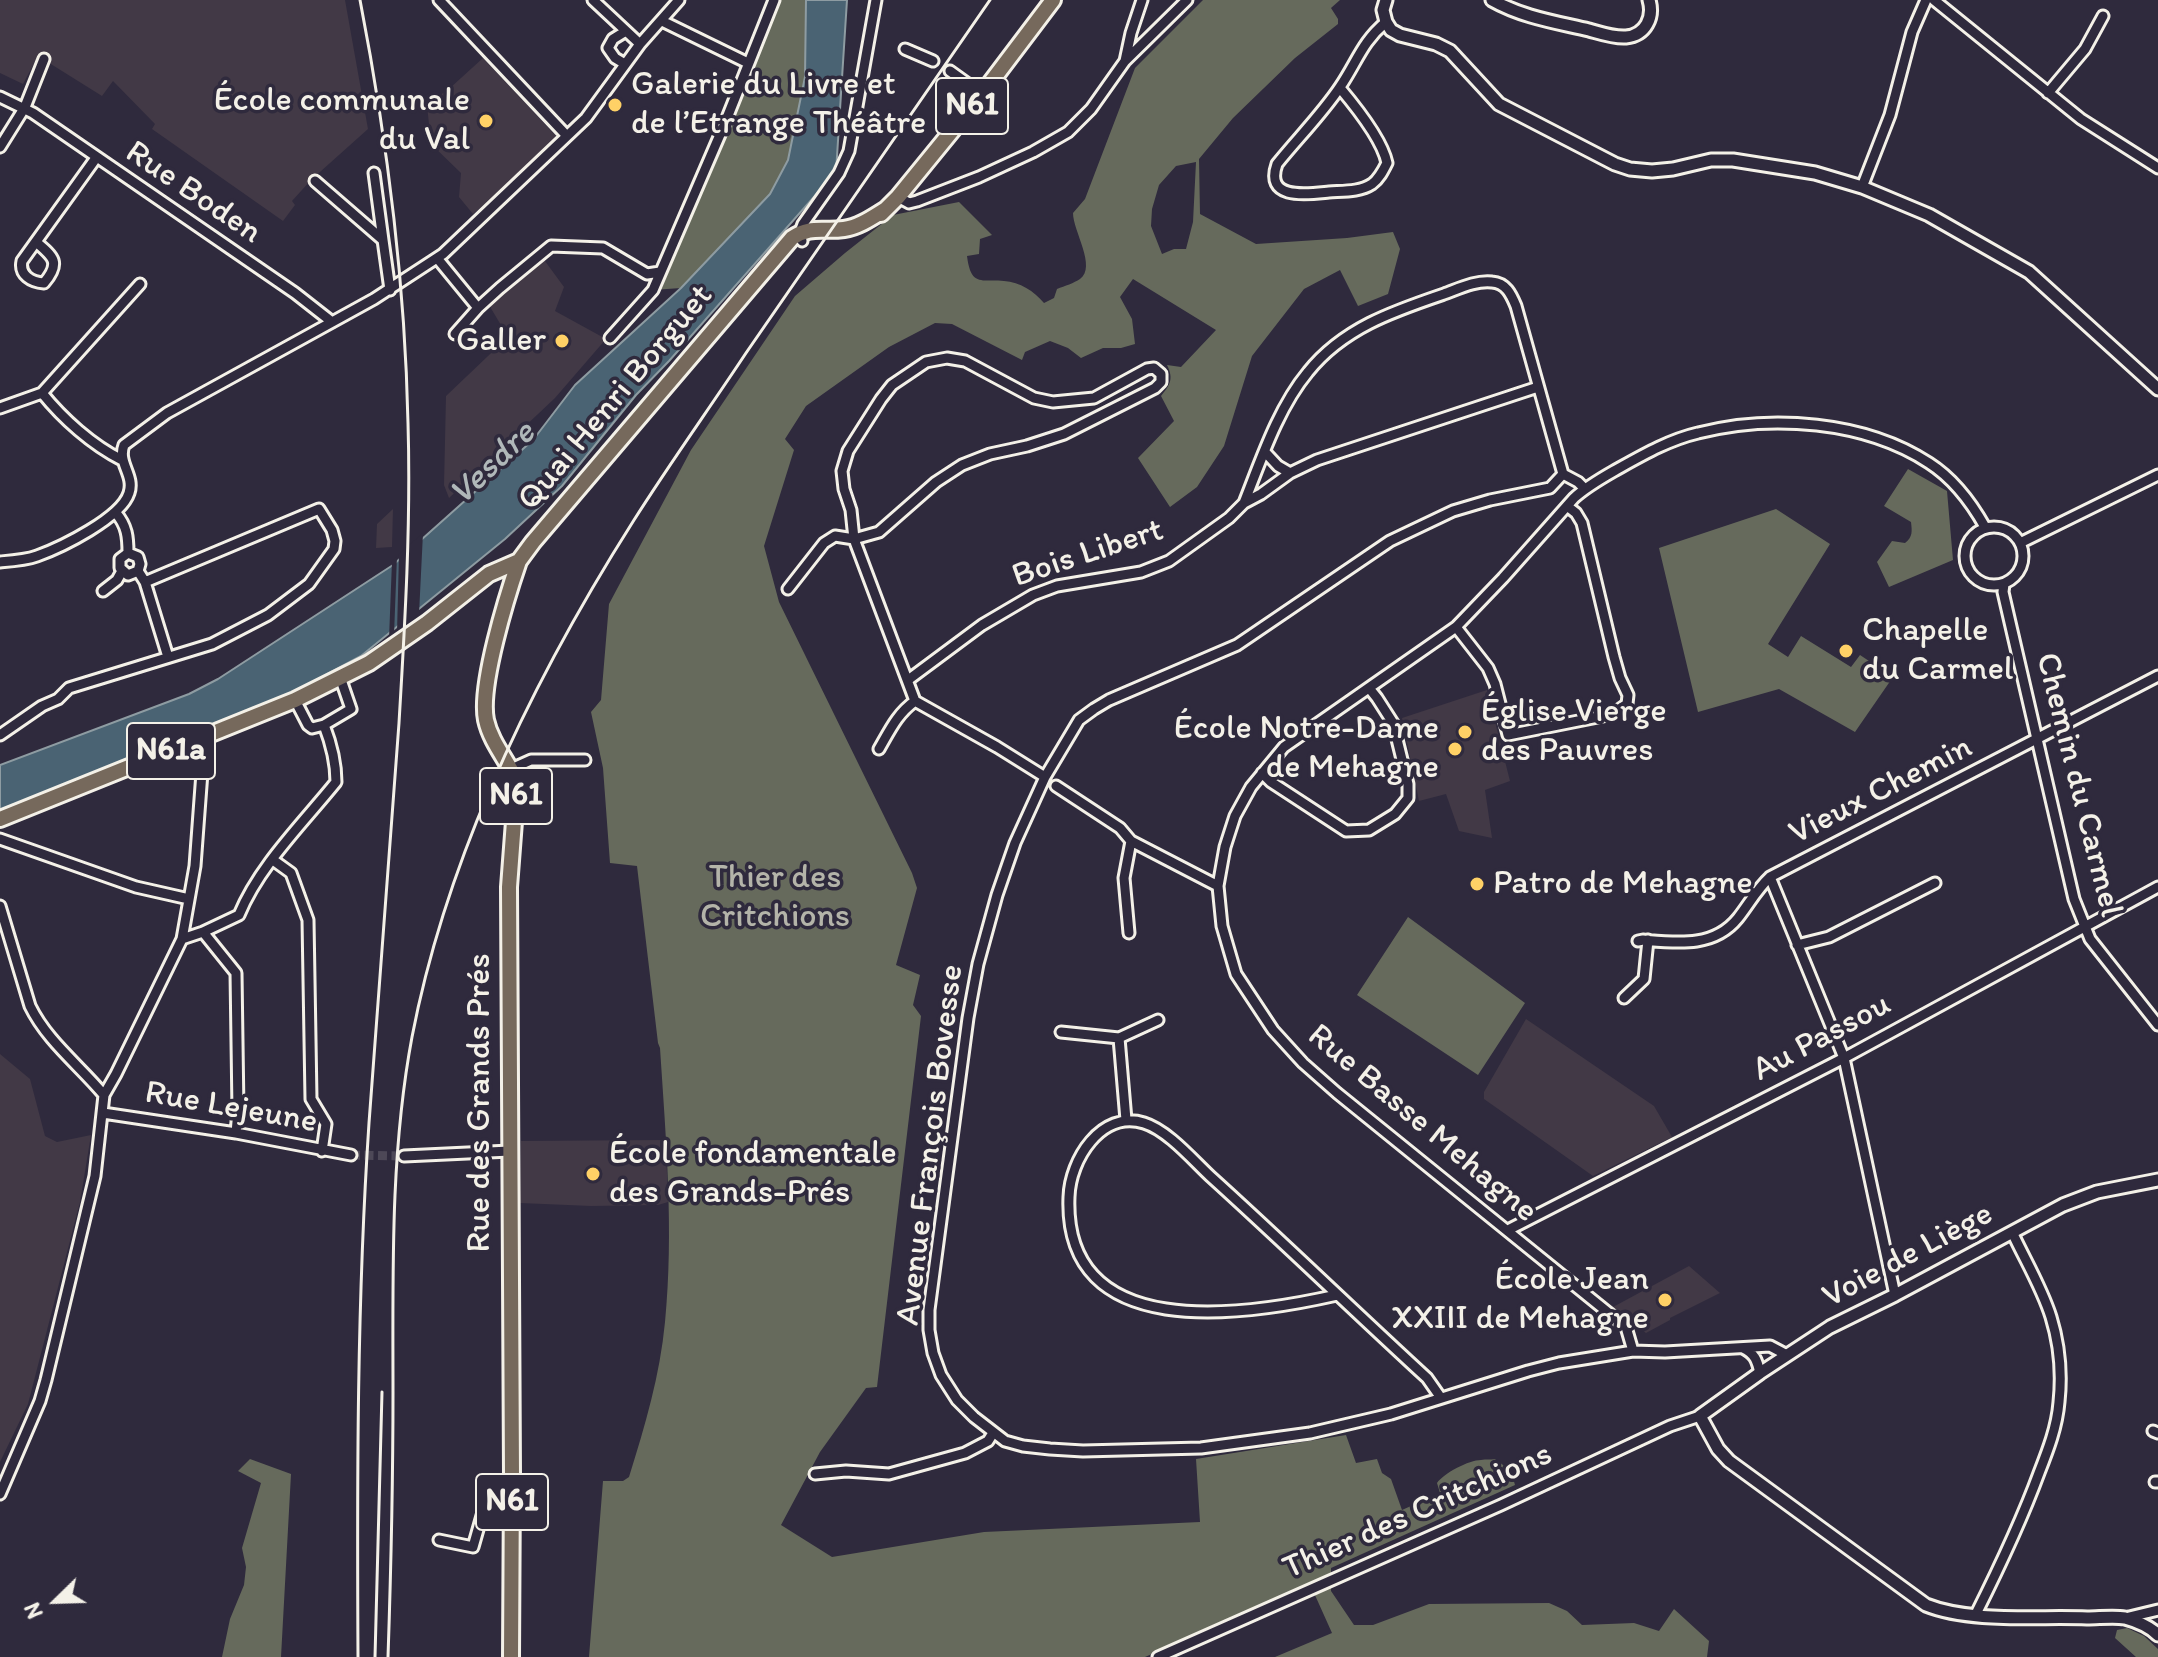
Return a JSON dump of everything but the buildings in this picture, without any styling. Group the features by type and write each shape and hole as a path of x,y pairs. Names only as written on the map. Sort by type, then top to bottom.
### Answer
{"main road":[{"name":"N61","path":"801,237 846,236 869,226 898,197 982,94 1053,0"},
{"name":"Quai Henri Borguet","path":"0,819 295,700 380,657 489,574 519,561 782,250 801,237"},
{"name":"Rue des Grands Prés","path":"511,1657 509,887 517,782 494,741 486,720 485,701 495,644 519,561"},
{"path":"489,574 502,577 510,587"}],"street":[{"path":"439,0 567,136"},
{"path":"593,0 640,44"},
{"path":"0,562 37,556 86,533 116,513 129,496 131,485 122,460 124,445 167,413 390,290 437,258 586,118 640,44 679,0"},
{"path":"610,338 653,290 774,0"},
{"path":"801,237 803,224 839,173 849,151 876,0"},
{"path":"1125,61 1142,0"},
{"path":"898,197 909,203 917,201 979,177 1068,132 1091,109 1125,61 1187,0"},
{"path":"1386,0 1383,10 1391,30 1450,51 1499,104 1615,164 1652,171 1711,160 1733,160 1815,173 1862,187 1929,215 2029,272 2158,389"},
{"path":"1492,0 1529,17 1628,37 1642,31 1650,21 1652,10 1649,0"},
{"path":"1862,187 1890,115 1912,32 1926,0"},
{"path":"1934,0 2081,119 2158,168"},
{"path":"2048,93 2085,49 2103,16"},
{"path":"662,21 748,63"},
{"path":"1340,88 1385,153 1387,163 1380,176 1363,189 1295,195 1283,191 1275,181 1277,164 1340,88 1372,34 1386,22"},
{"path":"625,64 615,58 608,48 613,39 626,31"},
{"path":"905,49 933,61"},
{"path":"0,147 25,107 44,59"},
{"path":"950,71 982,94"},
{"name":"Rue Boden","path":"0,97 25,107 295,293 332,322"},
{"path":"36,242 96,158"},
{"path":"374,173 390,290"},
{"path":"315,181 383,240"},
{"path":"455,334 478,308 551,246 603,248 647,274 660,272"},
{"path":"437,258 478,308"},
{"name":"Bois Libert","path":"1244,503 1282,411 1309,370 1331,349 1371,321 1472,284 1493,281 1509,290 1516,306 1563,474"},
{"path":"0,408 42,393 140,284"},
{"path":"788,589 824,543 835,536 854,539 879,532 936,482 962,465 1064,434 1155,388 1161,382 1161,374 1154,368 1094,398 1053,402 1009,387 965,361 947,358 926,362 892,385 848,451 842,471 854,539 915,701 1045,777"},
{"name":"Bois Libert","path":"908,680 982,625 1020,602 1057,586 1141,572 1169,561 1229,518 1244,503 1290,473 1317,460 1538,387"},
{"path":"42,393 57,411 109,454 122,460"},
{"path":"1563,474 1584,488 1649,451 1697,433 1760,423 1836,428 1872,437 1929,463 1967,498 1985,527"},
{"path":"1265,452 1290,473"},
{"name":"Avenue François Bovesse","path":"1563,474 1550,488 1453,511 1390,541 1237,645 1094,709 1079,720 1045,777 1015,843 978,964 929,1310 931,1342 941,1375 957,1400 993,1433 1005,1441 1023,1446 1083,1451 1201,1448 1310,1433 1391,1414 1559,1363 1633,1351 1770,1346 1787,1355"},
{"path":"2020,543 2158,475"},
{"name":"Rue Basse Mehagne","path":"1584,488 1456,627 1284,747 1251,787 1235,816 1225,847 1218,886 1222,926 1236,974 1273,1030 1303,1063 1337,1093 1626,1327 1633,1351"},
{"path":"1456,627 1488,668 1508,735 1613,714 1627,704 1628,695 1614,657 1584,530 1576,513 1567,506"},
{"path":"0,735 42,706 58,699 69,688 212,644 268,615 309,584 334,549 335,541 319,509 145,582"},
{"path":"116,513 124,522 128,535 128,553"},
{"path":"1985,527 2009,530 2020,543 2023,559 2011,580 1991,585 1979,581 1970,573 1964,554 1968,540 1985,527"},
{"path":"138,571 128,575 122,571 119,562 122,556 135,554 140,560 138,571 145,582 168,657"},
{"path":"103,591 117,580 122,571"},
{"name":"Chemin du Carmel","path":"2004,584 2003,592 2074,899 2090,939 2158,1025"},
{"name":"Vieux Chemin","path":"1624,998 1644,979 1643,940 1681,943 1705,940 1720,934 1739,917 1770,877 2158,676"},
{"path":"295,700 308,725 312,728 324,725 351,709 340,677"},
{"path":"1262,773 1346,831 1369,830 1395,814 1408,798 1408,784 1393,723 1369,688"},
{"path":"879,749 892,723 915,701"},
{"path":"182,939 239,915 247,895 336,782 334,759 324,725"},
{"path":"0,1494 43,1390 95,1176 104,1095 182,939 196,851 203,759 201,740"},
{"path":"511,769 531,760 585,760"},
{"path":"1056,786 1120,828 1131,841 1218,886"},
{"path":"0,839 136,887 189,899"},
{"path":"1129,933 1124,878 1131,841"},
{"path":"273,860 291,873 308,920 311,1099 326,1124 322,1151"},
{"path":"1770,877 1844,1058 1895,1295"},
{"path":"1797,945 1829,937 1935,883"},
{"name":"Au Passou","path":"1508,1230 1844,1058 2158,887"},
{"path":"0,906 36,1018 104,1095"},
{"path":"203,932 236,973 236,1133"},
{"path":"1061,1032 1119,1038 1158,1020"},
{"path":"1119,1038 1126,1120"},
{"name":"Rue Lejeune","path":"103,1113 236,1133 351,1155"},
{"path":"1337,1295 1303,1303 1195,1312 1166,1311 1138,1304 1113,1292 1091,1274 1080,1256 1068,1211 1069,1188 1086,1145 1098,1133 1126,1120 1157,1128 1427,1378 1441,1398"},
{"path":"404,1156 510,1151"},
{"name":"Voie de Liège","path":"1700,1416 1830,1327 2063,1205 2097,1192 2158,1180"},
{"path":"1976,1614 2031,1496 2048,1449 2059,1403 2057,1338 2050,1313 2012,1232"},
{"path":"1743,1348 1752,1353 1759,1363 1760,1373"},
{"path":"1700,1416 1718,1449 1729,1461 1926,1605 1943,1612 2005,1617 2125,1618 2158,1610"},
{"name":"Thier des Critchions","path":"1158,1657 1501,1505 1670,1426 1700,1416"},
{"path":"815,1474 846,1471 889,1474 965,1453 988,1441 993,1433"},
{"path":"439,1540 473,1547 483,1512 484,1493"},
{"path":"483,1512 512,1512"},
{"path":"2125,1618 2152,1629 2158,1635"}],"shaded area":[{"path":"0,0 345,0 368,129 311,180 292,201 295,205 283,221 152,129 155,124 113,81 102,96 38,56 23,84 0,73"},
{"name":"École communale du Val","path":"483,58 558,138 473,214 459,197 461,173 431,144 427,105"},
{"path":"542,257 564,287 555,311 606,339 555,398 449,498 444,485 446,396 508,337 489,305"},
{"path":"393,509 392,547 376,548 377,524"},
{"name":"École Notre-Dame de Mehagne","path":"1487,690 1510,781 1485,790 1492,838 1459,831 1446,794 1419,801 1402,718"},
{"path":"1526,1019 1654,1106 1672,1137 1593,1176 1484,1099 1484,1092"},
{"path":"0,1054 30,1079 45,1136 57,1142 91,1135 80,1202 28,1404 0,1462"},
{"name":"École fondamentale des Grands-Prés","path":"661,1140 666,1146 668,1202 658,1205 591,1206 520,1203 521,1141"},
{"name":"École Jean XXIII de Mehagne","path":"1689,1266 1720,1293 1646,1333 1613,1307"}],"green space":[{"path":"774,0 806,0 805,77 788,160 770,194 681,288 653,290"},
{"name":"Thier des Critchions","path":"1203,0 1340,0 1331,8 1338,24 1295,58 1233,118 1199,159 1200,214 1256,244 1393,232 1400,249 1388,294 1358,306 1340,270 1304,289 1252,356 1224,446 1197,487 1170,507 1138,458 1174,421 1161,396 1170,382 1167,365 1181,367 1216,330 1133,279 1120,297 1132,319 1135,344 1103,348 1081,358 1068,348 1050,341 1025,352 1022,360 952,324 935,323 889,347 806,406 785,439 794,450 764,546 779,602 912,873 917,888 896,965 920,975 913,1005 921,1016 877,1387 866,1388 820,1452 781,1525 832,1557 984,1532 1200,1522 1196,1459 1346,1435 1356,1463 1377,1459 1382,1473 1391,1479 1402,1510 1440,1493 1437,1483 1440,1479 1476,1461 1495,1459 1511,1471 1515,1485 1331,1568 1331,1591 1354,1625 1373,1625 1429,1604 1549,1603 1567,1611 1582,1625 1634,1623 1659,1631 1674,1609 1709,1641 1707,1657 1275,1657 1332,1633 1310,1584 1145,1657 589,1657 603,1481 623,1481 629,1477 641,1439 663,1342 669,1254 660,1048 637,866 610,863 603,768 591,712 601,700 609,604 691,450 795,296 893,215 959,202 992,235 980,239 979,254 967,256 974,277 1016,283 1044,303 1054,298 1057,289 1080,279 1086,266 1073,213 1085,199 1135,68","holes":["1196,162 1193,222 1186,249 1174,249 1162,254 1151,226 1159,185 1176,166"]},
{"path":"1908,469 1947,491 1953,560 1889,587 1877,562 1892,541 1908,541 1912,528 1911,522 1884,506"},
{"path":"1776,509 1830,544 1768,644 1788,657 1801,636 1851,667 1860,655 1893,677 1855,732 1779,689 1698,712 1659,548"},
{"path":"1408,917 1525,1003 1478,1075 1357,995"},
{"path":"250,1459 291,1474 281,1657 222,1657 230,1619 244,1585 246,1567 242,1548 261,1483 238,1471"},
{"path":"2127,1628 2144,1636 2158,1649 2158,1657 2136,1657 2115,1638 2117,1630"}],"water":[{"name":"Vesdre","path":"806,0 847,0 836,172 636,395 562,486 505,539 361,656 279,700 0,810 0,765 189,694 218,679 393,565 533,440 575,385 681,288 770,194 788,160 805,77"}],"pier":[{"path":"423,533 419,614 397,633 399,554"},
{"path":"397,556 394,635 389,639 392,561"}],"tunnel":[{"path":"351,1155 404,1156"}],"railway":[{"path":"358,1657 362,1256 399,723 409,498 406,369 399,263 386,157 360,0"},
{"path":"388,1657 396,1170 412,1037 448,901 499,769 529,704 597,580 661,478 990,0"},
{"path":"375,1657 382,1392"}],"place":[{"name":"Galerie du Livre et de l’Etrange Théâtre","path":"615,105"},
{"name":"École communale du Val","path":"486,121"},
{"name":"Galler","path":"562,341"},
{"name":"Chapelle du Carmel","path":"1846,651"},
{"name":"Église Vierge des Pauvres","path":"1465,732"},
{"name":"École Notre-Dame de Mehagne","path":"1455,749"},
{"name":"Patro de Mehagne","path":"1477,884"},
{"name":"École fondamentale des Grands-Prés","path":"593,1174"},
{"name":"École Jean XXIII de Mehagne","path":"1665,1300"}]}
